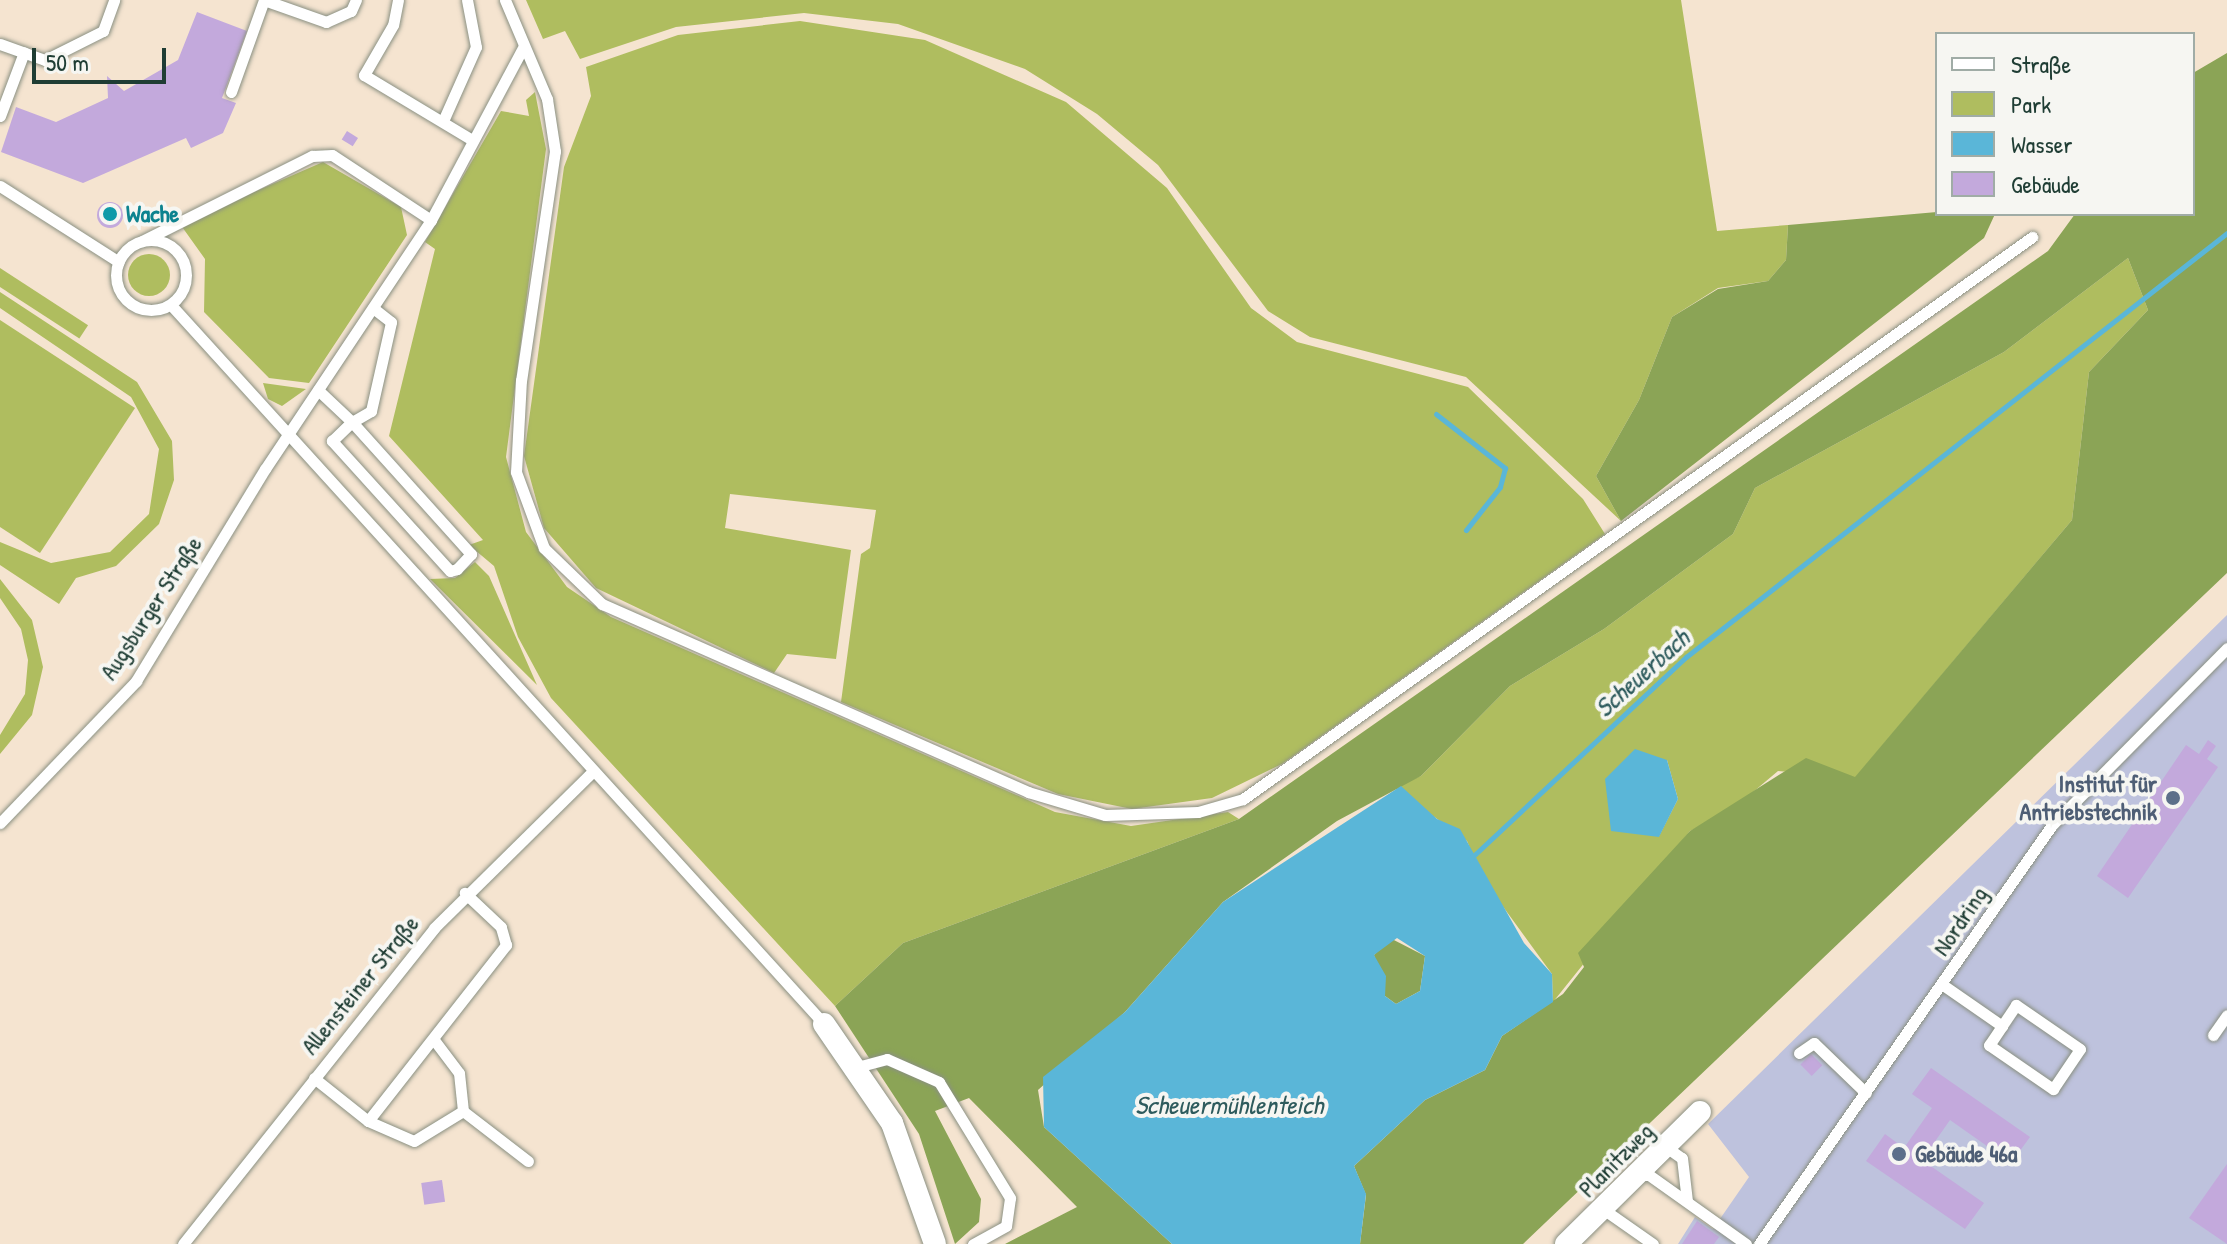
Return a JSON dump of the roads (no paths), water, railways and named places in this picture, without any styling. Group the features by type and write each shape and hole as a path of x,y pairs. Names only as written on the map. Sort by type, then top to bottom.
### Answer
{"street":[{"path":"824,1024 857,1067 907,1153 935,1244"},
{"name":"Planitzweg","path":"1566,1244 1640,1175 1700,1112"}],"lane":[{"path":"0,44 45,60 103,31 114,0"},
{"path":"231,92 264,0 326,22 351,11 356,0"},
{"path":"398,0 393,25 364,75 472,140"},
{"path":"443,121 476,47 467,0"},
{"path":"505,0 547,99 555,151 521,380 516,472 544,548 602,604 1028,792 1105,815 1198,812 1243,799 2032,237"},
{"name":"Augsburger Straße","path":"0,823 136,681 318,390 431,220 523,48"},
{"path":"0,116 24,52"},
{"path":"142,241 166,243 183,261 185,285 171,305 156,310 128,303 119,291 119,262 142,241 322,155 332,155 431,220"},
{"path":"0,186 119,262"},
{"path":"171,305 824,1024"},
{"path":"318,390 352,422 471,554 457,569 450,571 332,441 352,422 371,411 391,322 373,308"},
{"name":"Nordring","path":"1759,1244 2052,825 2227,648"},
{"name":"Allensteiner Straße","path":"183,1244 465,893 592,772"},
{"path":"368,1121 506,945 501,927 465,893"},
{"path":"1943,985 2002,1026"},
{"path":"2016,1005 2080,1049 2053,1089 1989,1045 2002,1026 2016,1005"},
{"path":"2213,1035 2227,1015"},
{"path":"434,1040 459,1073 463,1111 528,1161"},
{"path":"1799,1053 1814,1043 1866,1093"},
{"path":"857,1067 887,1059 939,1082 1010,1198 1006,1226 973,1244"},
{"path":"314,1078 368,1121 414,1141 463,1111"},
{"path":"1666,1147 1682,1158 1687,1201"},
{"path":"1640,1175 1687,1201 1746,1244"},
{"path":"1603,1209 1653,1244"}],"water":[{"path":"1635,749 1667,760 1678,799 1659,837 1611,831 1605,779"},
{"name":"Scheuermühlenteich","path":"1401,786 1437,819 1460,829 1524,943 1552,974 1553,1002 1502,1036 1485,1070 1425,1100 1354,1166 1366,1194 1360,1244 1172,1244 1044,1127 1043,1077 1125,1012 1223,902","holes":["1397,938 1425,956 1420,991 1396,1004 1385,996 1386,976 1374,955"]}],"waterway":[{"name":"Scheuerbach","path":"1470,859 1686,657 2227,233"},
{"path":"1436,414 1505,468 1500,487 1466,530"}],"place":[{"name":"Wache","path":"110,214"},
{"name":"Institut für Antriebstechnik","path":"2173,798"},
{"name":"Gebäude 46a","path":"1899,1154"}]}
